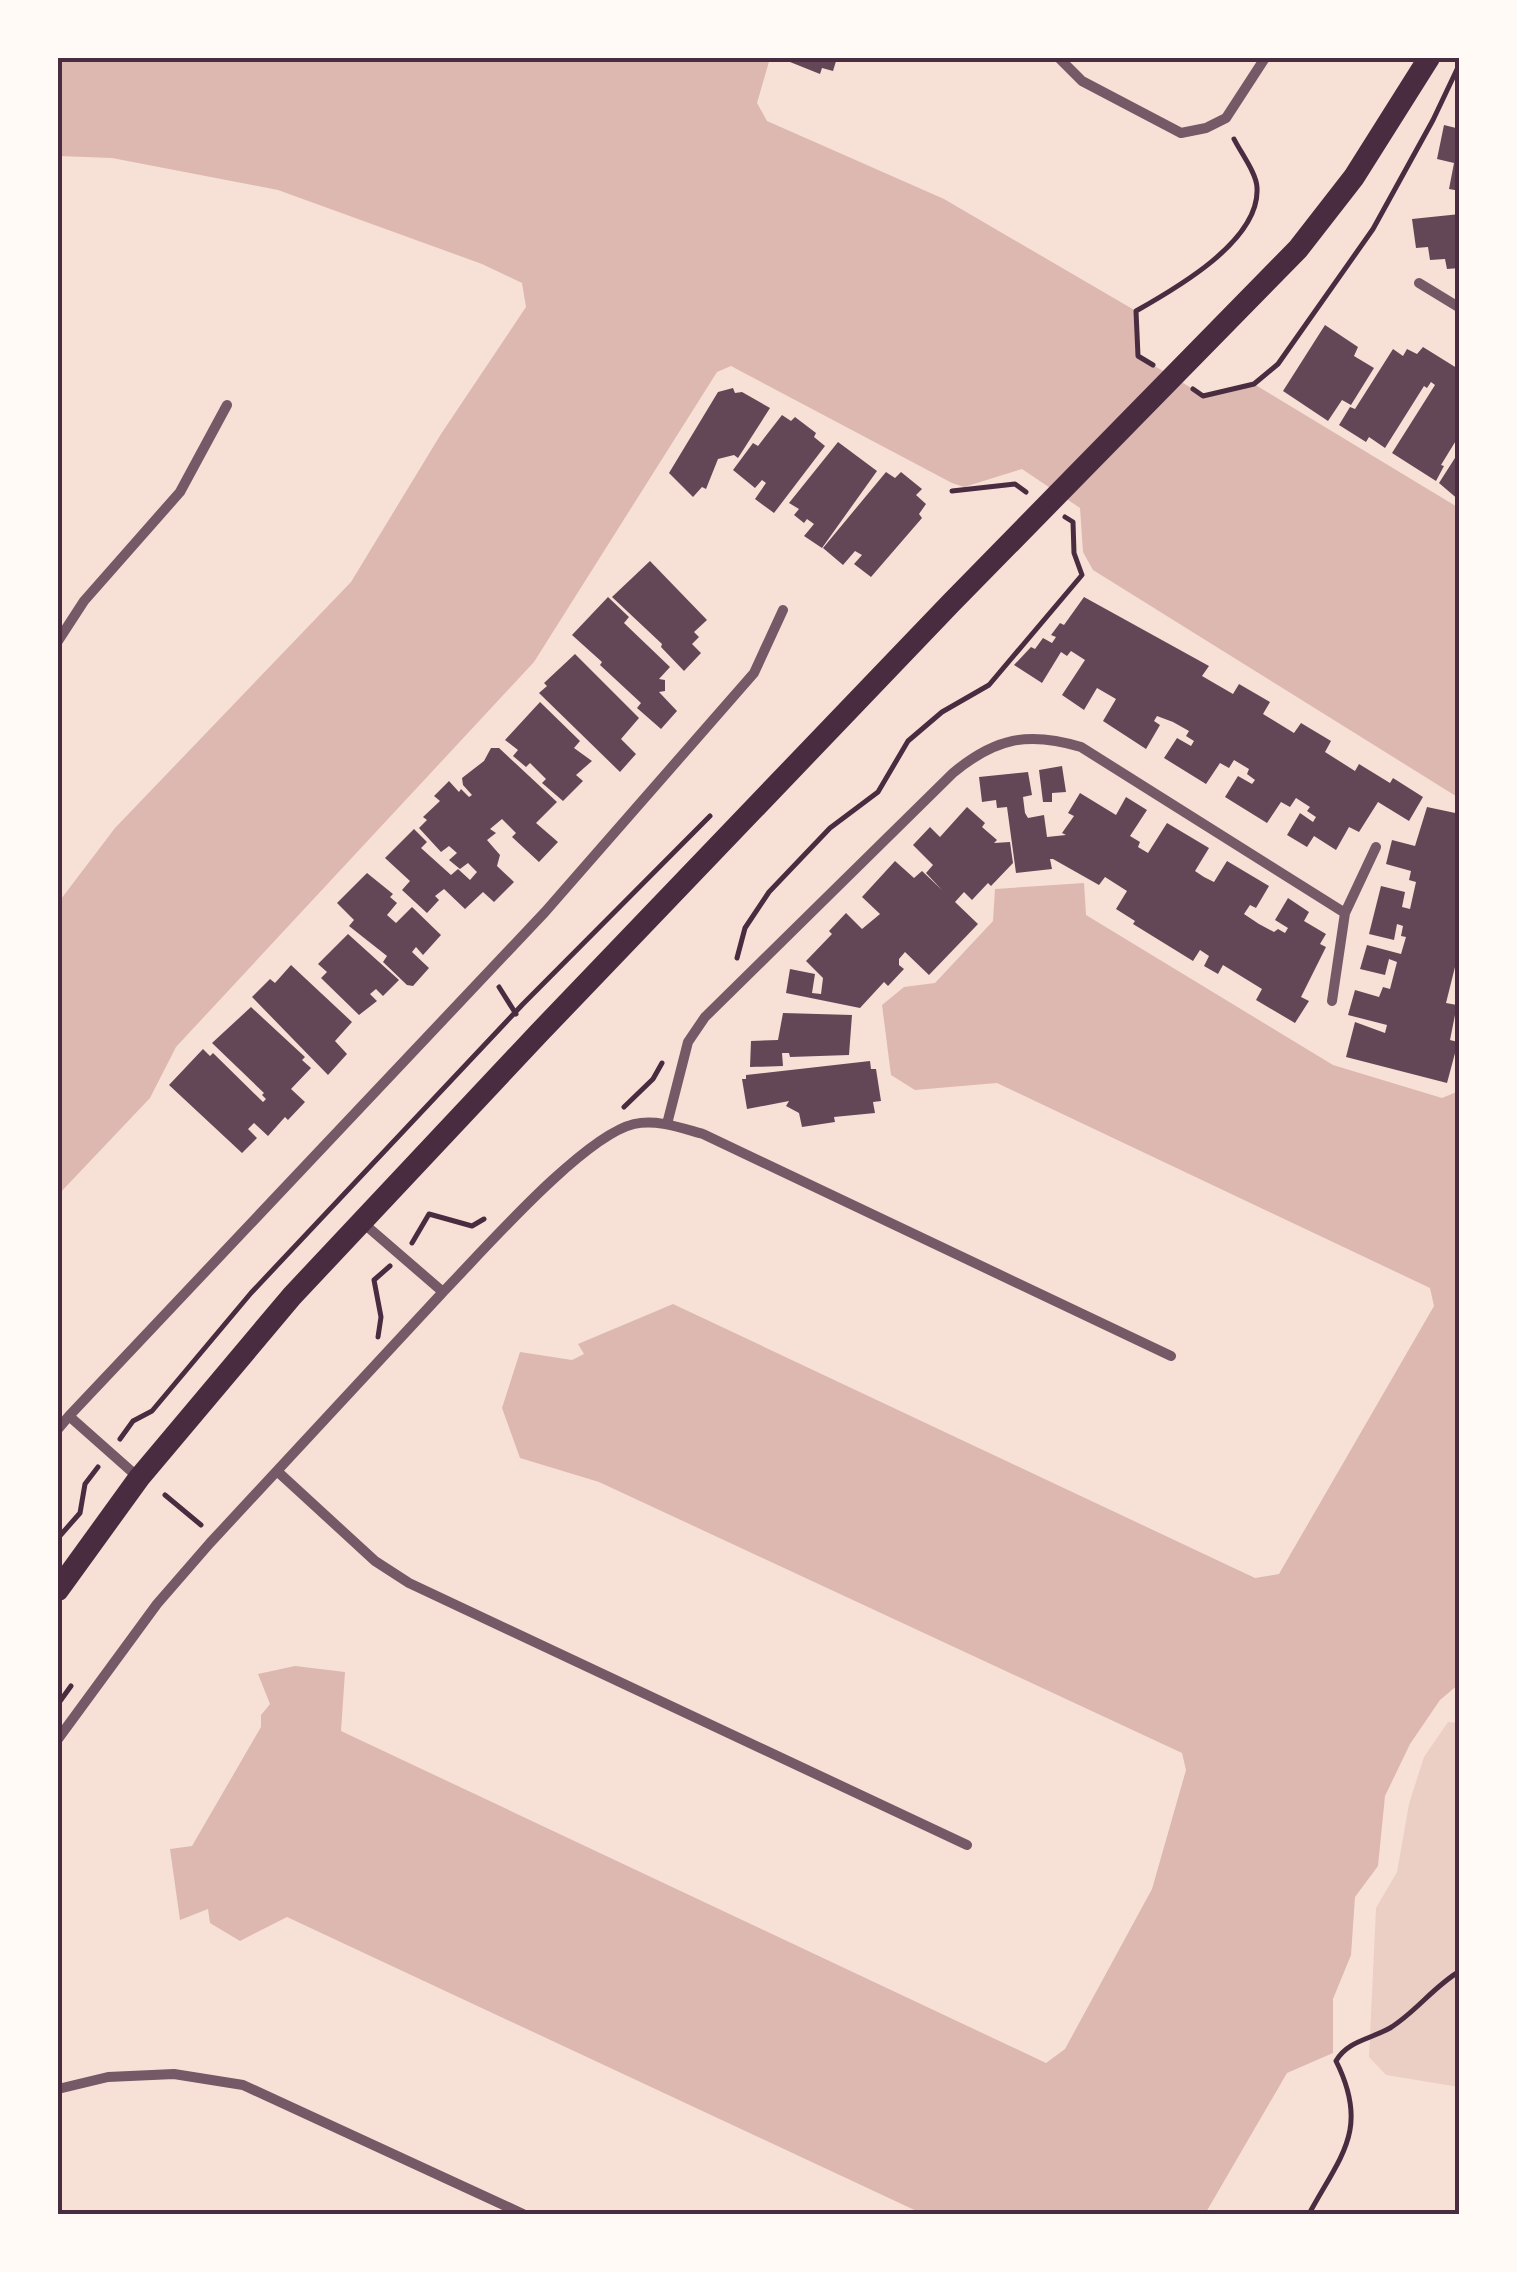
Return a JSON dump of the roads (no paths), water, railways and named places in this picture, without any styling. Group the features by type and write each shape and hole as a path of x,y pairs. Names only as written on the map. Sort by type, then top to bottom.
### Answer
{"main road":[{"path":"58,1590 140,1478 292,1296 594,976 1298,249 1354,177 1430,58"}],"street":[{"path":"1059,58 1082,81 1181,133 1206,128 1226,118 1265,58"},
{"path":"1419,282 1460,308"},
{"path":"58,641 84,601 180,492 226,405"},
{"path":"58,1430 490,972 754,673 783,610"},
{"path":"666,1124 688,1042 705,1016 953,773 976,754 1005,741 1051,738 1081,747 1345,913"},
{"path":"1332,1002 1345,913 1376,847"},
{"path":"58,1740 157,1604 444,1292 572,1163 609,1132 638,1123 666,1124 702,1134 1171,1356"},
{"path":"362,1222 444,1292"},
{"path":"68,1416 140,1478"},
{"path":"277,1472 376,1561 409,1584 967,1845"},
{"path":"58,2089 108,2077 174,2074 243,2085 523,2214"}]}
